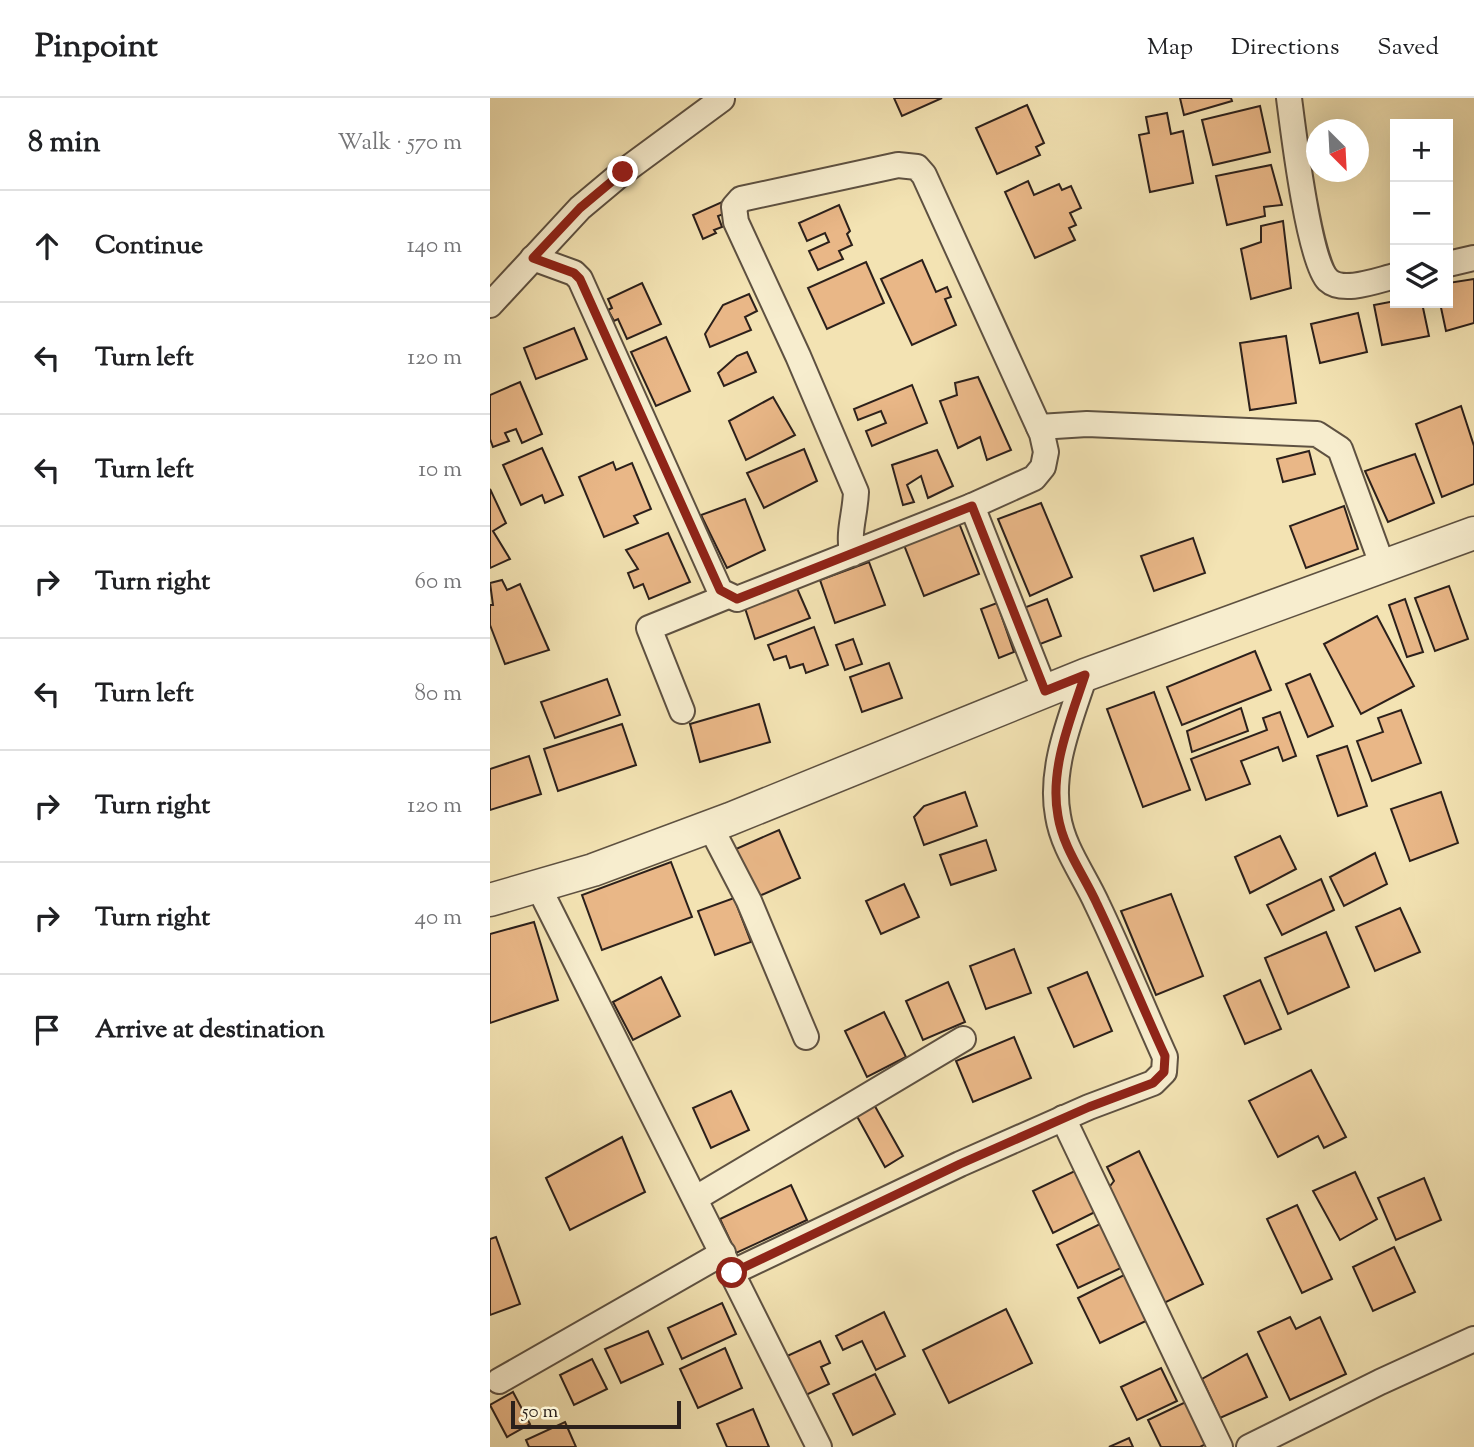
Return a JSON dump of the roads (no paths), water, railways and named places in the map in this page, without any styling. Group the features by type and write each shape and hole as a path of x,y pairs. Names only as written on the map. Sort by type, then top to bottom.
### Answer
{"street":[{"path":"1289,98 1299,174 1320,268 1329,281 1345,287 1390,277"},
{"path":"490,305 580,208 722,99"},
{"path":"533,258 574,273 580,279 720,590 737,599 852,554 972,506 1034,478 1043,467 1046,452 1039,427 917,167 898,165 741,199 734,207 736,222 798,356 856,492 856,508 849,536 852,554"},
{"path":"1453,263 1474,258"},
{"path":"1039,427 1087,424 1317,434 1340,449 1383,568"},
{"path":"972,506 1045,691"},
{"path":"490,900 593,870 710,826 1085,675 1474,533"},
{"path":"682,711 649,628 728,596"},
{"path":"499,1381 727,1263 1063,1118 1153,1083 1164,1072 1165,1056 1097,902 1069,851 1058,816 1057,776 1068,725 1085,675"},
{"path":"710,826 749,901 806,1037"},
{"path":"538,886 819,1447"},
{"path":"696,1198 963,1039"},
{"path":"1063,1118 1220,1447"},
{"path":"1249,1447 1474,1339"}]}
